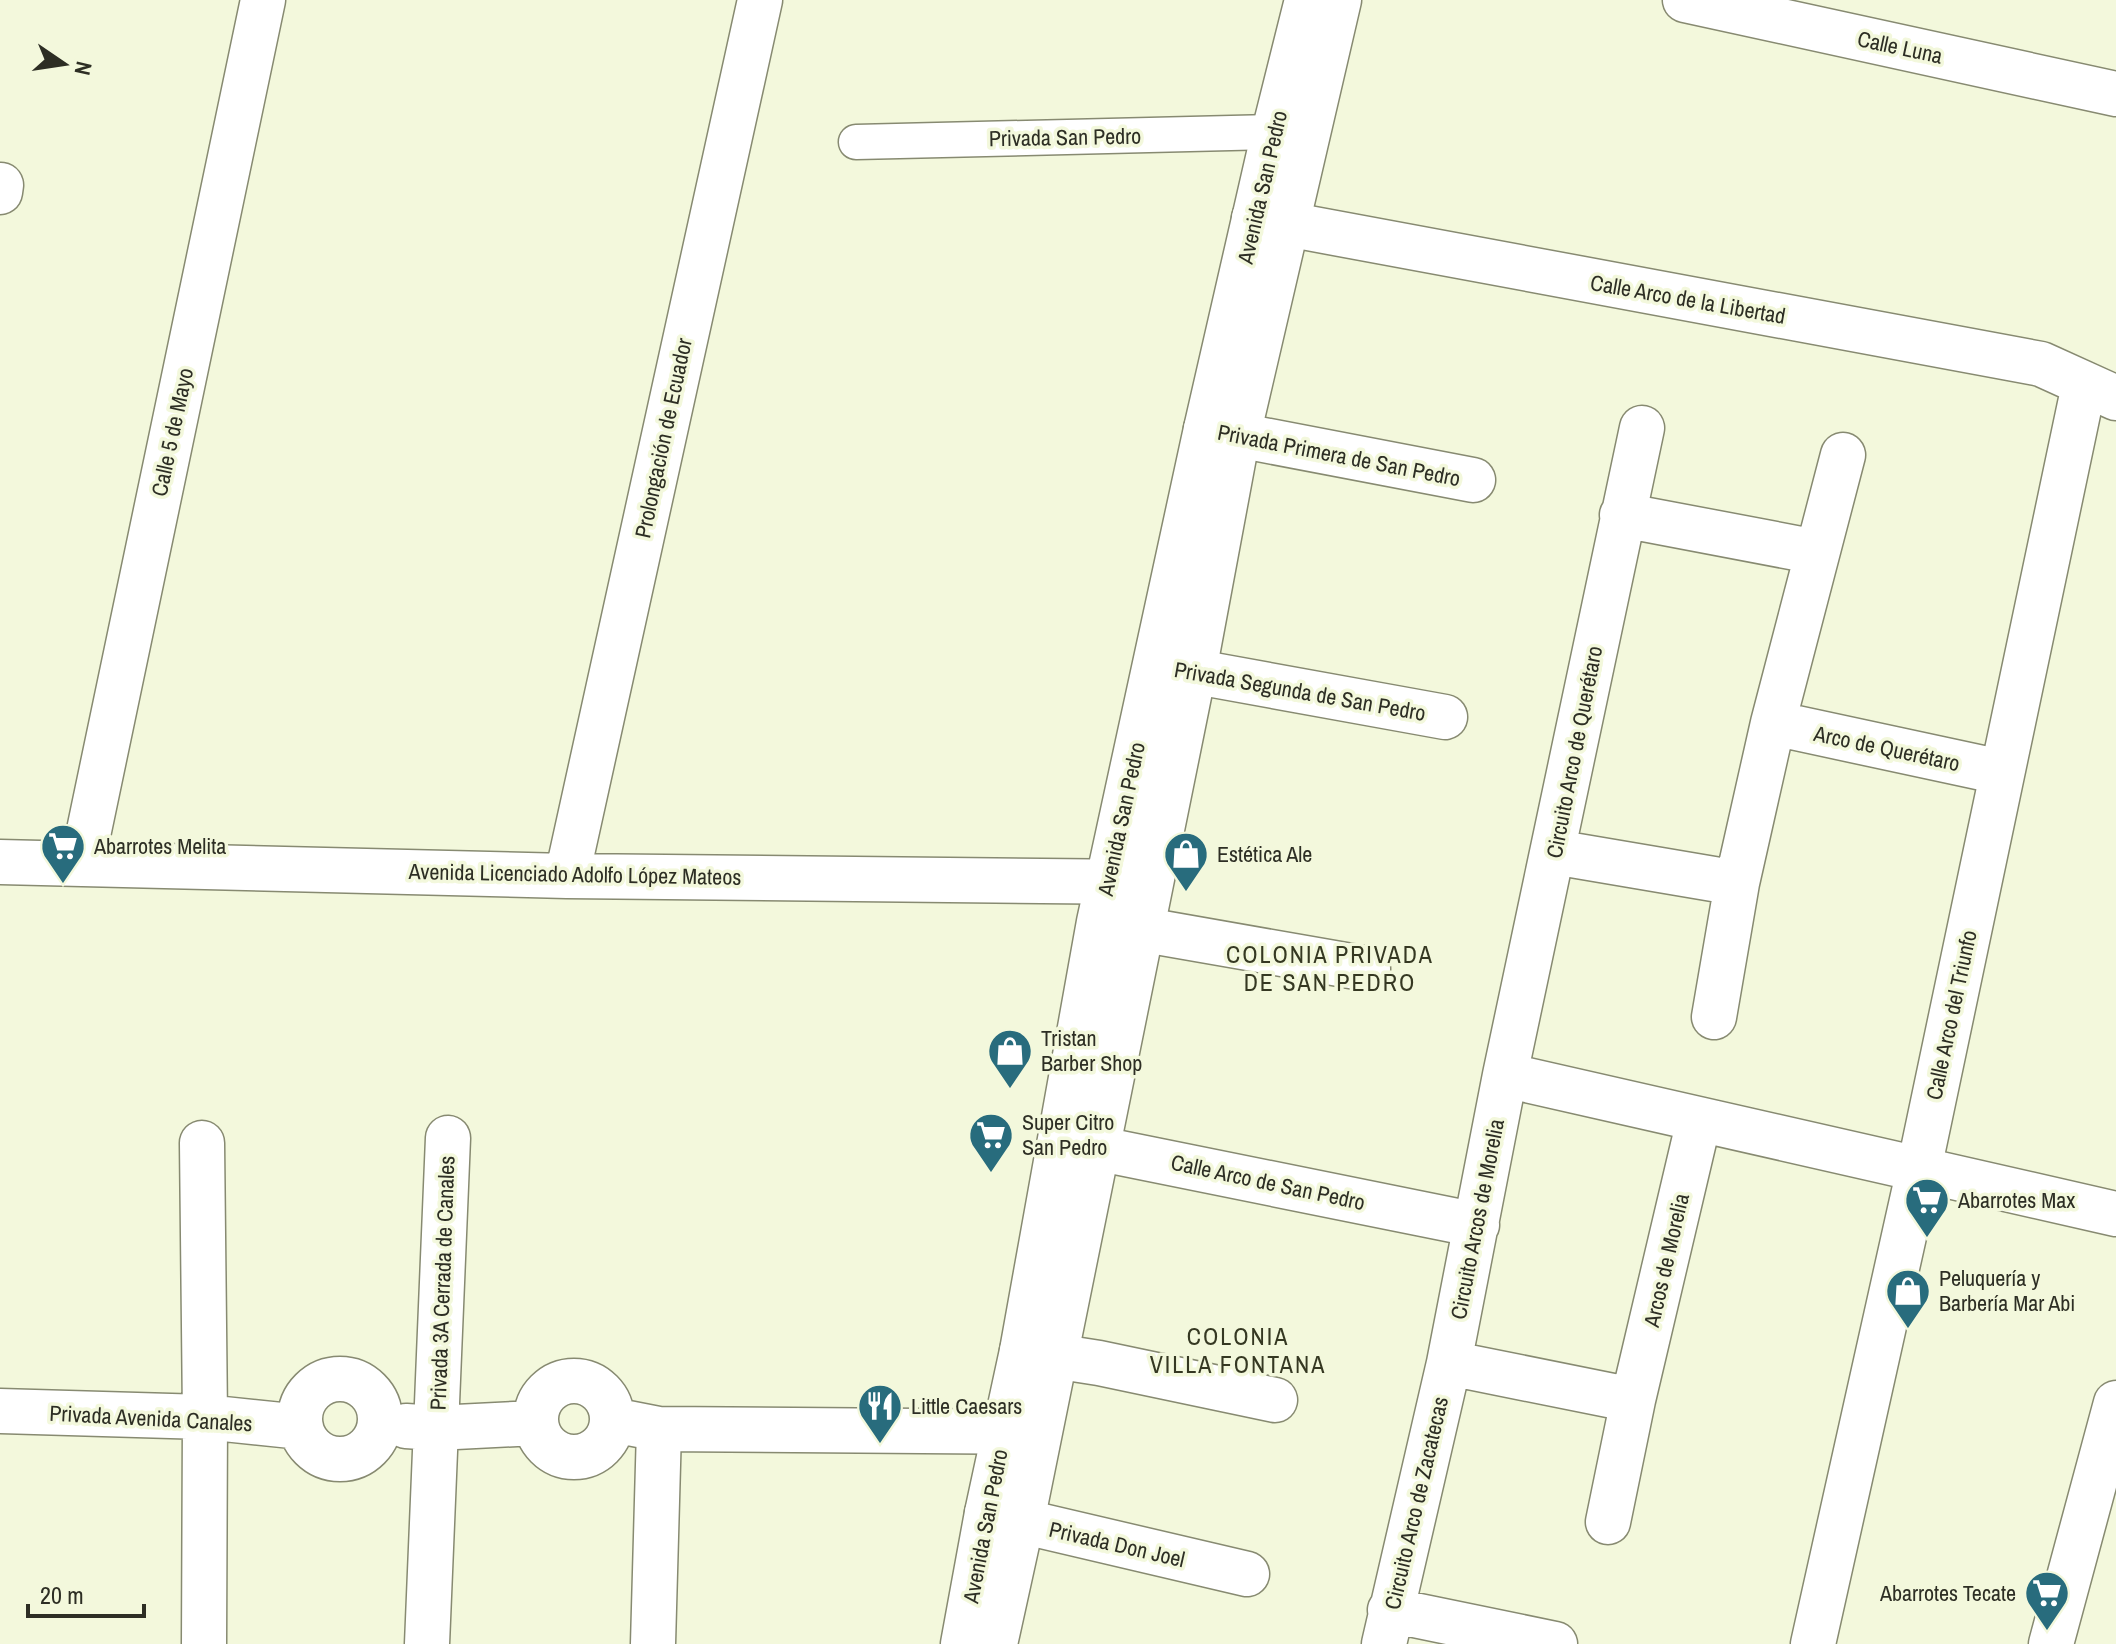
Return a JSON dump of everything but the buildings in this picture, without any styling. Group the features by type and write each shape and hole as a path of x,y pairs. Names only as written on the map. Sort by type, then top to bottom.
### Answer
{"street":[{"name":"Calle 5 de Mayo","path":"82,864 263,0"},
{"name":"Prolongación de Ecuador","path":"567,876 760,0"},
{"name":"Avenida San Pedro","path":"1270,222 1274,132 1307,0"},
{"name":"Avenida San Pedro","path":"1078,1144 1141,930 1151,883 1175,668 1222,432 1270,222 1339,0"},
{"name":"Calle Luna","path":"1685,0 2116,94"},
{"name":"Privada San Pedro","path":"856,142 1274,132"},
{"name":"Calle Arco de la Libertad","path":"1270,222 2041,364 2100,391"},
{"name":"Calle Arco del Triunfo","path":"1820,1642 2001,772 2100,391"},
{"name":"Circuito Arco de Querétaro","path":"1505,1075 1642,428"},
{"name":"Privada Primera de San Pedro","path":"1222,432 1473,480"},
{"path":"1714,1017 1737,883 1773,723 1843,455"},
{"path":"1622,515 1817,552"},
{"name":"Avenida San Pedro","path":"963,1644 1004,1517 1078,1144 1099,922 1108,880 1175,668"},
{"name":"Privada Segunda de San Pedro","path":"1175,668 1445,717"},
{"name":"Arco de Querétaro","path":"1773,723 2001,772"},
{"path":"1554,852 1737,883"},
{"name":"Avenida Licenciado Adolfo López Mateos","path":"0,862 567,876 1108,880 1151,883"},
{"path":"1099,922 1368,969"},
{"path":"1505,1075 2116,1214"},
{"name":"Circuito Arcos de Morelia","path":"1449,1363 1505,1075"},
{"name":"Arcos de Morelia","path":"1608,1522 1633,1400 1699,1120"},
{"name":"Privada 3A Cerrada de Canales","path":"427,1644 448,1138"},
{"path":"202,1143 204,1644"},
{"name":"Calle Arco de San Pedro","path":"1078,1144 1477,1225"},
{"path":"1038,1354 1275,1400"},
{"path":"1449,1363 1633,1400"},
{"name":"Circuito Arco de Zacatecas","path":"1387,1627 1449,1363"},
{"path":"347,1379 361,1384 371,1393 380,1411 381,1425 368,1450 352,1458 338,1460 325,1457 306,1441 300,1415 304,1401 313,1390 333,1380 347,1379"},
{"path":"381,1425 436,1428 536,1423 542,1398 551,1388 573,1380 598,1388 611,1407 613,1420 659,1429 1022,1431"},
{"path":"2051,1644 2109,1462 2116,1403"},
{"name":"Privada Avenida Canales","path":"0,1411 205,1417 301,1427"},
{"path":"653,1644 659,1429"},
{"name":"Avenida San Pedro","path":"995,1644 1004,1517"},
{"name":"Privada Don Joel","path":"1004,1517 1247,1574"},
{"path":"1387,1627 1555,1644"}],"place":[{"name":"Abarrotes Melita","path":"63,885"},
{"name":"Estética Ale","path":"1186,893"},
{"name":"Tristan Barber Shop","path":"1010,1090"},
{"name":"Super Citro San Pedro","path":"991,1174"},
{"name":"Abarrotes Max","path":"1927,1239"},
{"name":"Peluquería y Barbería Mar Abi","path":"1908,1330"},
{"name":"Little Caesars","path":"880,1445"},
{"name":"Abarrotes Tecate","path":"2047,1632"}],"district":[{"name":"COLONIA PRIVADA DE SAN PEDRO","path":"1330,969"},
{"name":"COLONIA VILLA FONTANA","path":"1238,1351"}]}
